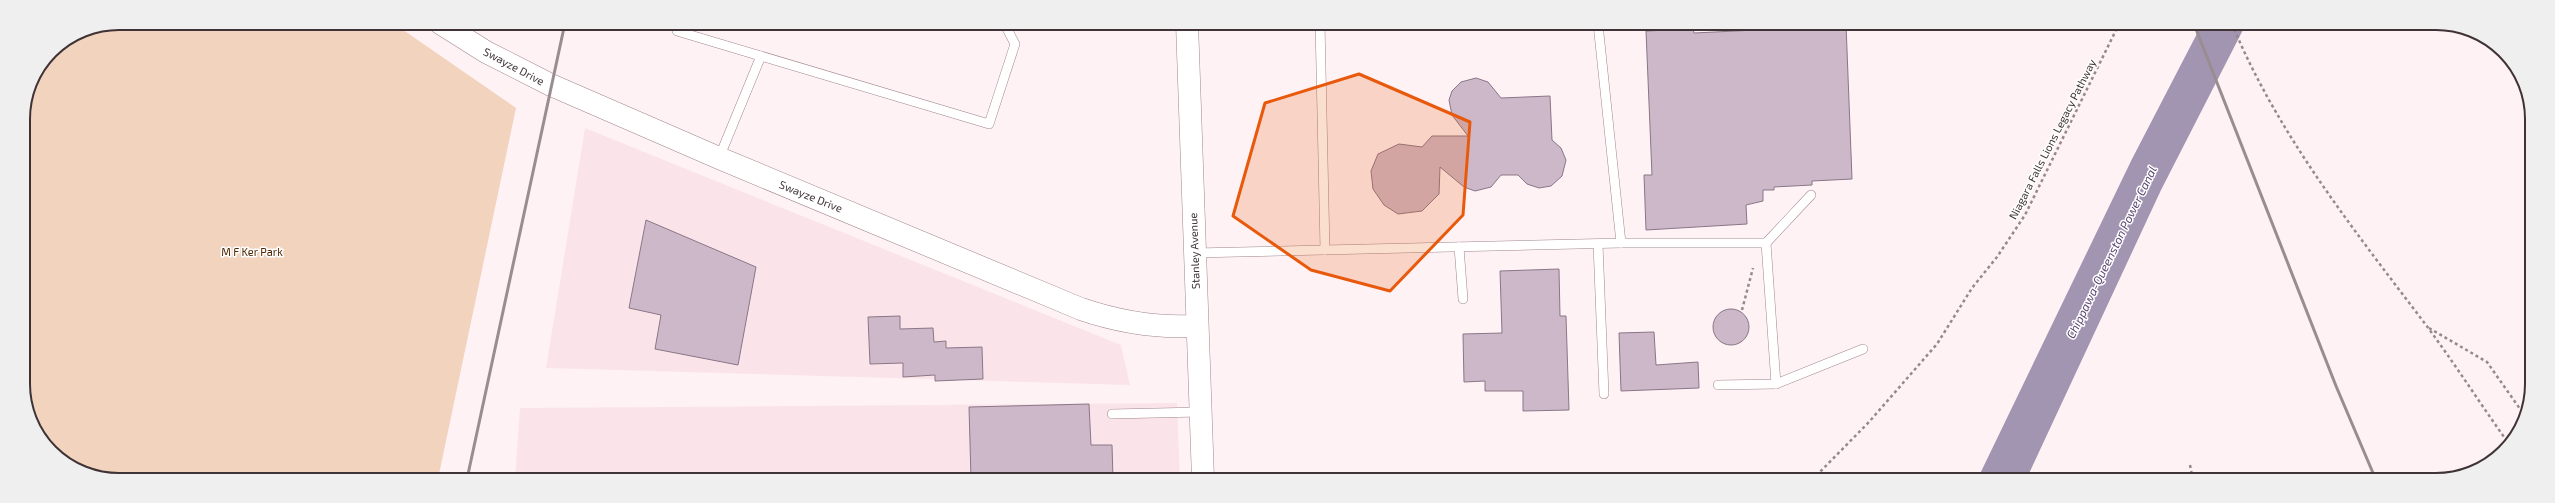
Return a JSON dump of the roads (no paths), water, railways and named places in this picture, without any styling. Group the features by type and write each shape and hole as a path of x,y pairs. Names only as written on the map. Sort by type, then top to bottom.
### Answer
{"street":[{"name":"Swayze Drive","path":"451,30 486,52 551,85 719,158 1081,309 1112,319 1146,325 1196,326"},
{"name":"Stanley Avenue","path":"1187,30 1196,326 1203,473"}],"lane":[{"path":"678,30 989,124 1016,44 1008,30"},
{"path":"1320,30 1325,250"},
{"path":"1599,30 1621,243"},
{"path":"719,158 761,56"},
{"path":"1195,253 1621,243 1766,243 1811,195"},
{"path":"1766,243 1776,384"},
{"path":"1598,244 1604,394"},
{"path":"1459,247 1463,299"},
{"path":"1718,385 1776,384 1863,350"},
{"path":"1112,414 1200,412"}],"water":[{"name":"Chippawa-Queenston Power Canal","path":"2199,30 2243,30 2161,190 2029,473 1980,473 2132,159"}],"railway":[{"path":"468,473 563,30"},
{"path":"2196,30 2336,386 2373,473"}],"park label":[{"name":"M F Ker Park","path":"252,251"}]}
